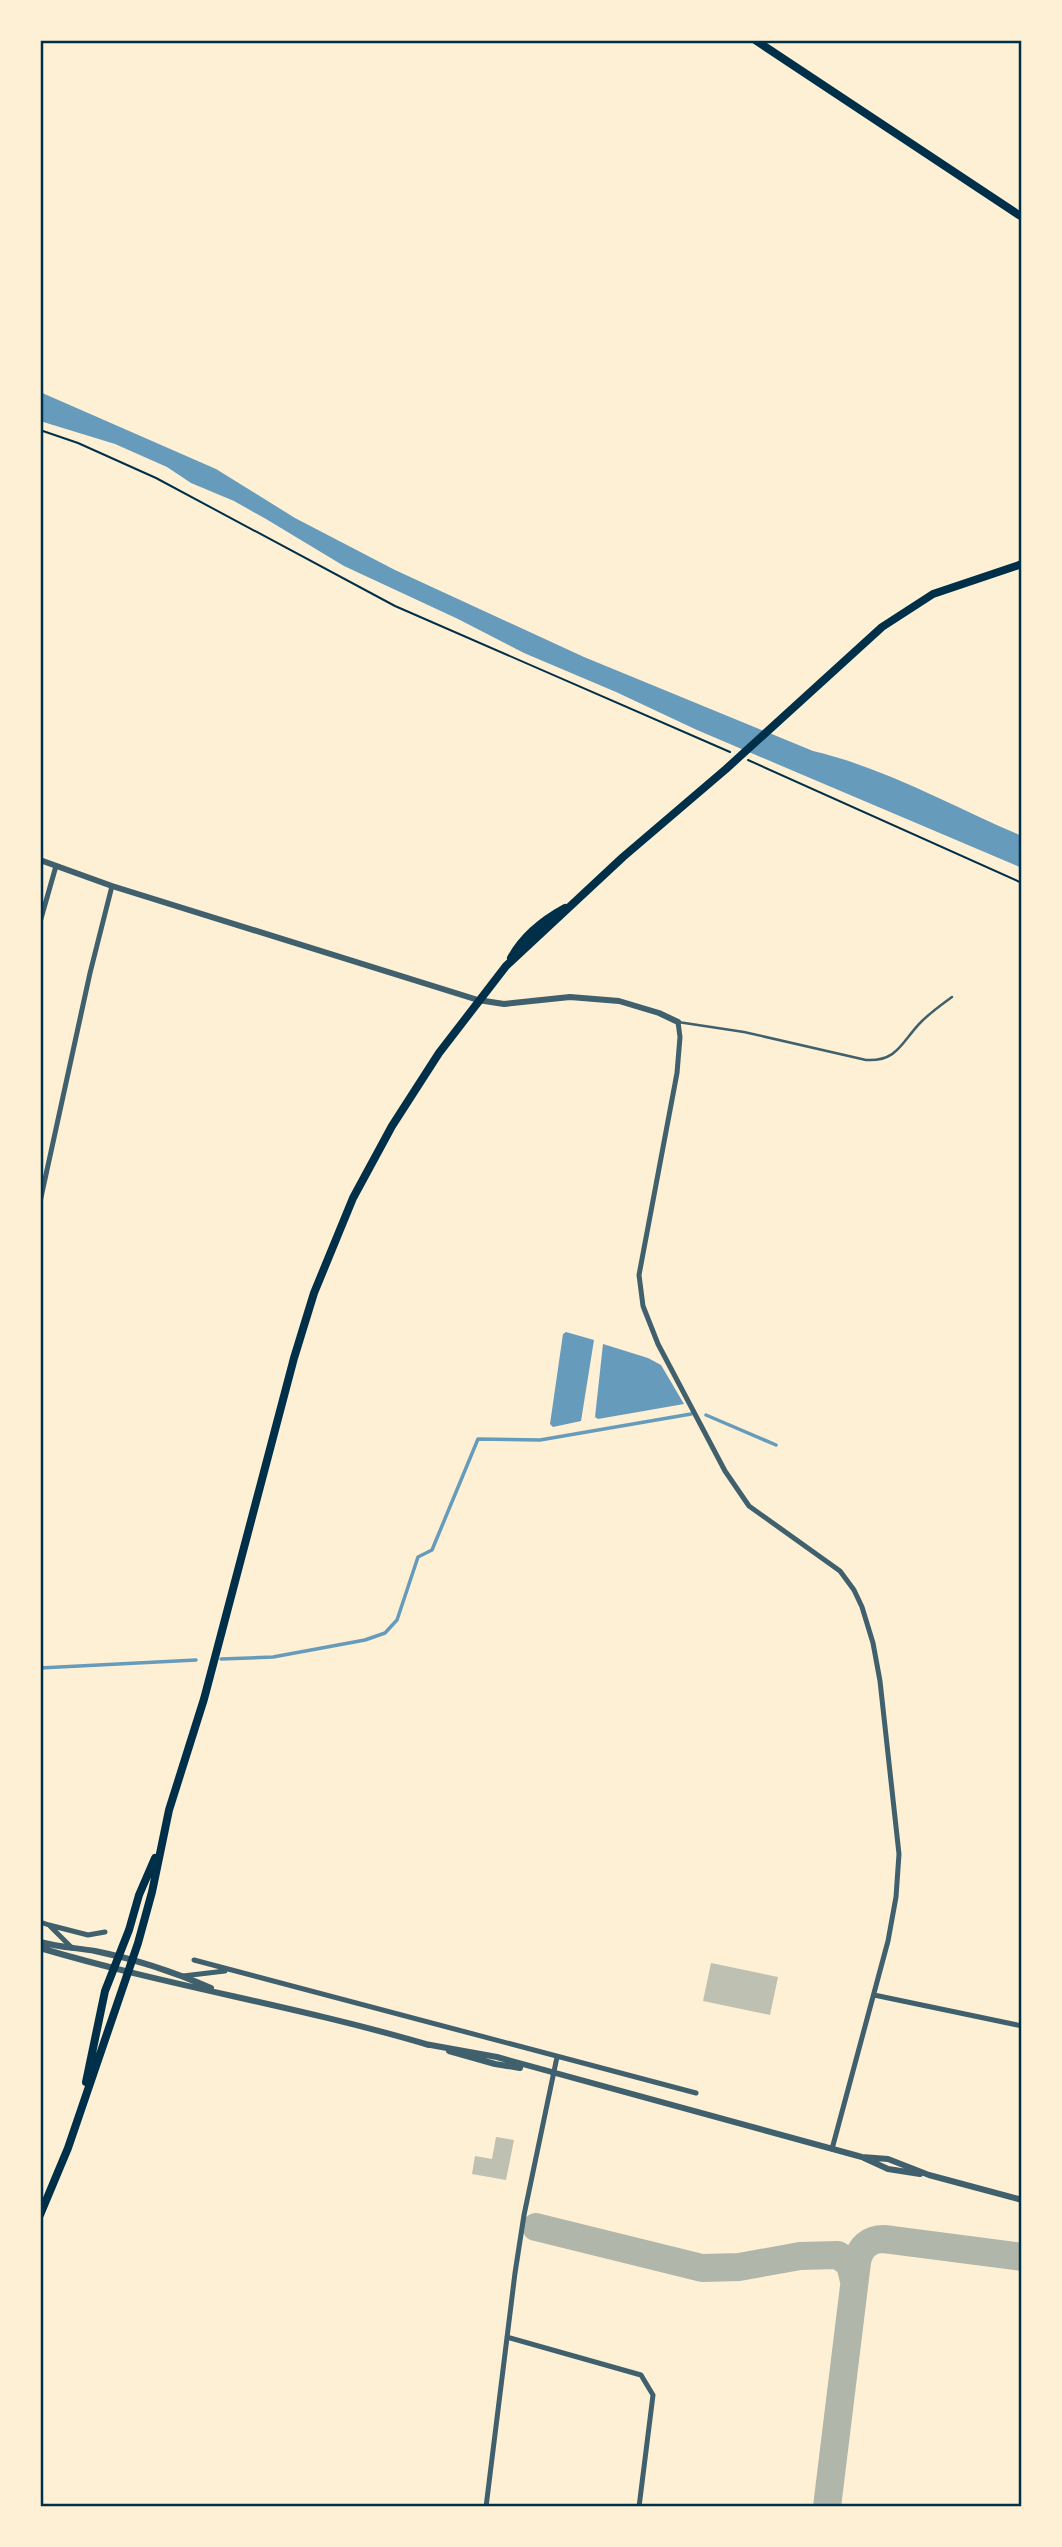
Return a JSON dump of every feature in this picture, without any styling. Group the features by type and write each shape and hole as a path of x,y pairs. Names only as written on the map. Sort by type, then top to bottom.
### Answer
{"main road":[{"path":"755,40 1022,217"},
{"path":"40,2215 81,2109 152,1892 169,1810 204,1699 294,1358 314,1293 343,1220 369,1167 408,1099 478,1000 527,937 570,905 726,769 882,627 917,602 953,586 1022,564"},
{"path":"81,2109 91,2048 113,1968 163,1836"}],"street":[{"path":"40,860 112,886 478,1000 504,1004 570,997 620,1001 659,1013 678,1023 680,1037 677,1073 639,1275 643,1306 658,1344 725,1472 749,1506 839,1571 854,1590 873,1643 880,1681 899,1854 894,1908 874,1995 832,2149"},
{"path":"40,922 55,866"},
{"path":"40,1202 90,973 112,886"},
{"path":"40,1922 88,1936 105,1931"},
{"path":"49,1925 72,1948"},
{"path":"40,1942 117,1957 183,1976 219,1992"},
{"path":"40,1948 495,2064 532,2068 862,2157 888,2169 929,2175 1022,2200"},
{"path":"194,1960 696,2093"},
{"path":"183,1976 228,1970"},
{"path":"874,1995 1022,2026"},
{"path":"486,2507 524,2215 557,2057"},
{"path":"507,2337 641,2375 653,2395 639,2507"}],"lane":[{"path":"678,1023 744,1032 880,1061 895,1053 920,1023 952,997"}],"path":[{"path":"40,430 78,443 156,478 395,606 786,776 1022,883"}],"water":[{"path":"40,392 216,469 295,518 395,570 584,657 813,751 867,767 1022,836 1022,868 697,730 524,653 344,566 234,501 191,483 167,467 115,444 40,421"},
{"path":"566,1332 594,1340 581,1421 553,1427 550,1424 563,1334"},
{"path":"603,1344 648,1358 661,1365 684,1404 598,1419 595,1417"}],"building":[{"path":"711,1963 778,1977 770,2015 703,2001"},
{"path":"496,2137 514,2140 506,2180 472,2174 475,2156 492,2159"}],"waterway":[{"path":"221,1659 273,1657 365,1640 385,1633 397,1620 418,1557 432,1550 478,1439 540,1440 691,1414"},
{"path":"706,1415 776,1445"},
{"path":"40,1668 196,1660"}],"taxiway":[{"path":"536,2227 702,2268 739,2267 800,2256 838,2255 850,2264 854,2281"},
{"path":"827,2507 857,2262 863,2248 874,2240 884,2239 1022,2257"}]}
